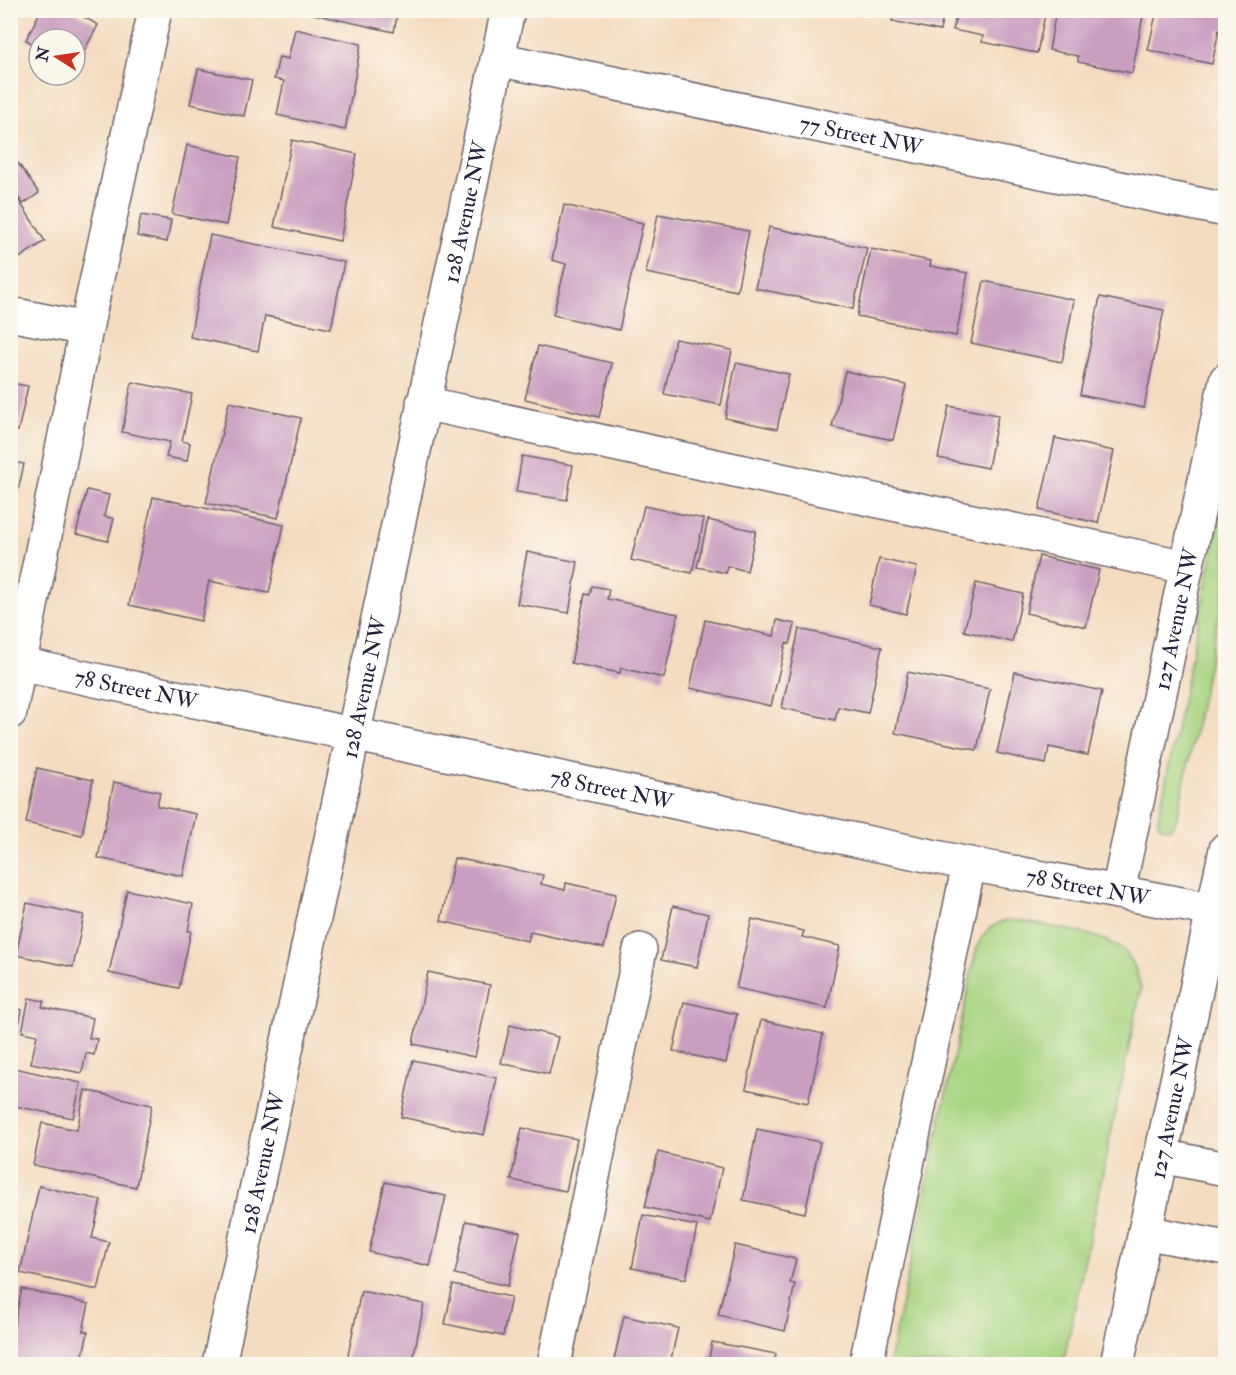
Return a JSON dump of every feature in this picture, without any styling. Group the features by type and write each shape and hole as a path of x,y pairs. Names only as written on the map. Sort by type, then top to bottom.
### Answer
{"street":[{"path":"10,712 16,663 155,10"},
{"name":"128 Avenue NW","path":"219,1365 508,10"},
{"name":"77 Street NW","path":"497,59 1226,210"},
{"path":"10,314 86,329"},
{"name":"127 Avenue NW","path":"1118,892 1226,380"},
{"path":"423,403 1186,567"},
{"name":"78 Street NW","path":"16,663 969,864 1213,910"},
{"name":"127 Avenue NW","path":"1117,1365 1225,851"},
{"path":"866,1365 969,864"},
{"path":"554,1365 640,950"},
{"path":"1161,1156 1226,1169"},
{"path":"1145,1232 1226,1248"}],"green space":[{"path":"1225,491 1225,585 1176,822 1169,829 1159,826 1158,820"},
{"path":"1015,920 1090,935 1117,946 1127,954 1132,962 1141,989 1063,1364 889,1364 977,947 987,930 996,924"}],"building":[{"path":"41,10 72,10 98,25 87,46 87,27 32,27"},
{"path":"313,10 398,10 394,32 313,14"},
{"path":"944,10 940,31 892,21 894,14 884,12"},
{"path":"957,10 1046,10 1037,53 982,42 983,36 953,30"},
{"path":"1056,10 1144,10 1132,73 1078,62 1078,56 1049,50"},
{"path":"1157,10 1226,10 1225,32 1219,30 1212,64 1148,50"},
{"path":"295,29 361,44 345,130 277,115 284,81 274,79 279,57 288,59"},
{"path":"198,69 252,80 244,116 190,104"},
{"path":"292,140 357,154 340,241 274,227"},
{"path":"187,145 240,157 226,225 172,214"},
{"path":"18,163 39,193 23,204 10,186 10,168"},
{"path":"14,193 45,241 10,264 10,195"},
{"path":"564,205 643,223 619,330 553,315 566,264 552,260"},
{"path":"658,214 749,231 737,291 646,273"},
{"path":"141,215 171,220 167,242 137,236"},
{"path":"769,227 867,248 853,309 755,288"},
{"path":"210,235 344,262 331,329 265,316 258,351 190,337"},
{"path":"871,249 931,261 930,266 968,273 956,336 857,316"},
{"path":"984,281 1074,300 1062,362 971,343"},
{"path":"1100,297 1164,310 1144,408 1080,395"},
{"path":"675,339 732,350 721,405 664,394"},
{"path":"538,346 612,363 599,417 525,399"},
{"path":"736,363 789,374 777,429 725,418"},
{"path":"845,371 906,385 893,440 832,427"},
{"path":"132,382 192,394 182,441 190,443 187,461 166,457 170,442 122,432"},
{"path":"10,383 28,386 18,431 10,429"},
{"path":"229,402 301,418 278,518 206,503"},
{"path":"949,406 998,415 988,468 938,458"},
{"path":"1055,438 1114,451 1098,523 1039,510"},
{"path":"522,456 573,465 567,500 516,492"},
{"path":"10,461 24,464 11,522 10,522"},
{"path":"87,490 109,495 104,516 114,519 108,541 76,534"},
{"path":"153,497 284,525 269,593 209,581 201,621 129,605"},
{"path":"644,506 704,519 692,573 631,560"},
{"path":"708,520 756,531 747,571 727,566 726,573 697,567"},
{"path":"527,552 578,562 569,613 517,604"},
{"path":"1039,556 1099,570 1086,627 1026,613"},
{"path":"879,559 917,567 906,614 869,605"},
{"path":"976,583 1023,594 1012,642 964,631"},
{"path":"592,586 609,589 607,599 678,614 664,678 621,668 620,673 571,663 585,594 590,595"},
{"path":"705,620 774,636 777,620 795,624 790,644 786,643 771,706 690,688"},
{"path":"799,629 882,647 868,713 838,707 835,720 782,708"},
{"path":"908,672 990,689 977,750 895,733"},
{"path":"1015,672 1102,691 1088,755 1049,747 1046,764 997,753"},
{"path":"37,768 93,780 82,835 26,823"},
{"path":"114,782 160,792 157,806 196,814 183,876 98,858"},
{"path":"454,858 543,875 541,884 565,890 566,883 616,894 604,948 530,932 528,941 441,921"},
{"path":"127,890 193,904 188,931 191,931 179,988 109,973"},
{"path":"27,903 84,915 73,967 16,955"},
{"path":"673,906 708,914 697,967 661,960"},
{"path":"752,919 804,931 802,937 840,946 827,1008 736,988"},
{"path":"428,972 490,985 475,1057 413,1044"},
{"path":"29,998 44,1001 42,1007 93,1018 89,1038 97,1039 94,1055 86,1053 82,1073 31,1063 37,1035 22,1032"},
{"path":"684,1002 737,1014 726,1063 673,1051"},
{"path":"10,1007 22,1010 12,1058 10,1058"},
{"path":"761,1020 823,1034 808,1103 746,1089"},
{"path":"510,1025 558,1037 549,1074 501,1063"},
{"path":"413,1060 497,1078 484,1135 401,1117"},
{"path":"10,1067 81,1083 73,1118 10,1105"},
{"path":"85,1090 152,1105 136,1187 33,1165 42,1123 77,1130"},
{"path":"522,1128 577,1139 566,1191 511,1180"},
{"path":"757,1129 820,1142 805,1213 743,1200"},
{"path":"658,1152 722,1168 710,1222 645,1207"},
{"path":"385,1182 446,1196 430,1266 369,1252"},
{"path":"39,1186 101,1200 92,1238 109,1242 98,1290 20,1273"},
{"path":"643,1215 697,1226 686,1279 632,1268"},
{"path":"466,1221 520,1232 508,1286 455,1274"},
{"path":"735,1245 796,1259 790,1283 795,1284 785,1331 718,1315"},
{"path":"453,1285 511,1297 503,1336 445,1324"},
{"path":"22,1289 89,1304 83,1331 88,1332 81,1364 10,1364 10,1342"},
{"path":"361,1291 424,1304 412,1364 368,1364 347,1360"},
{"path":"624,1316 678,1328 670,1364 613,1364"},
{"path":"712,1342 776,1354 774,1364 708,1364"}]}
